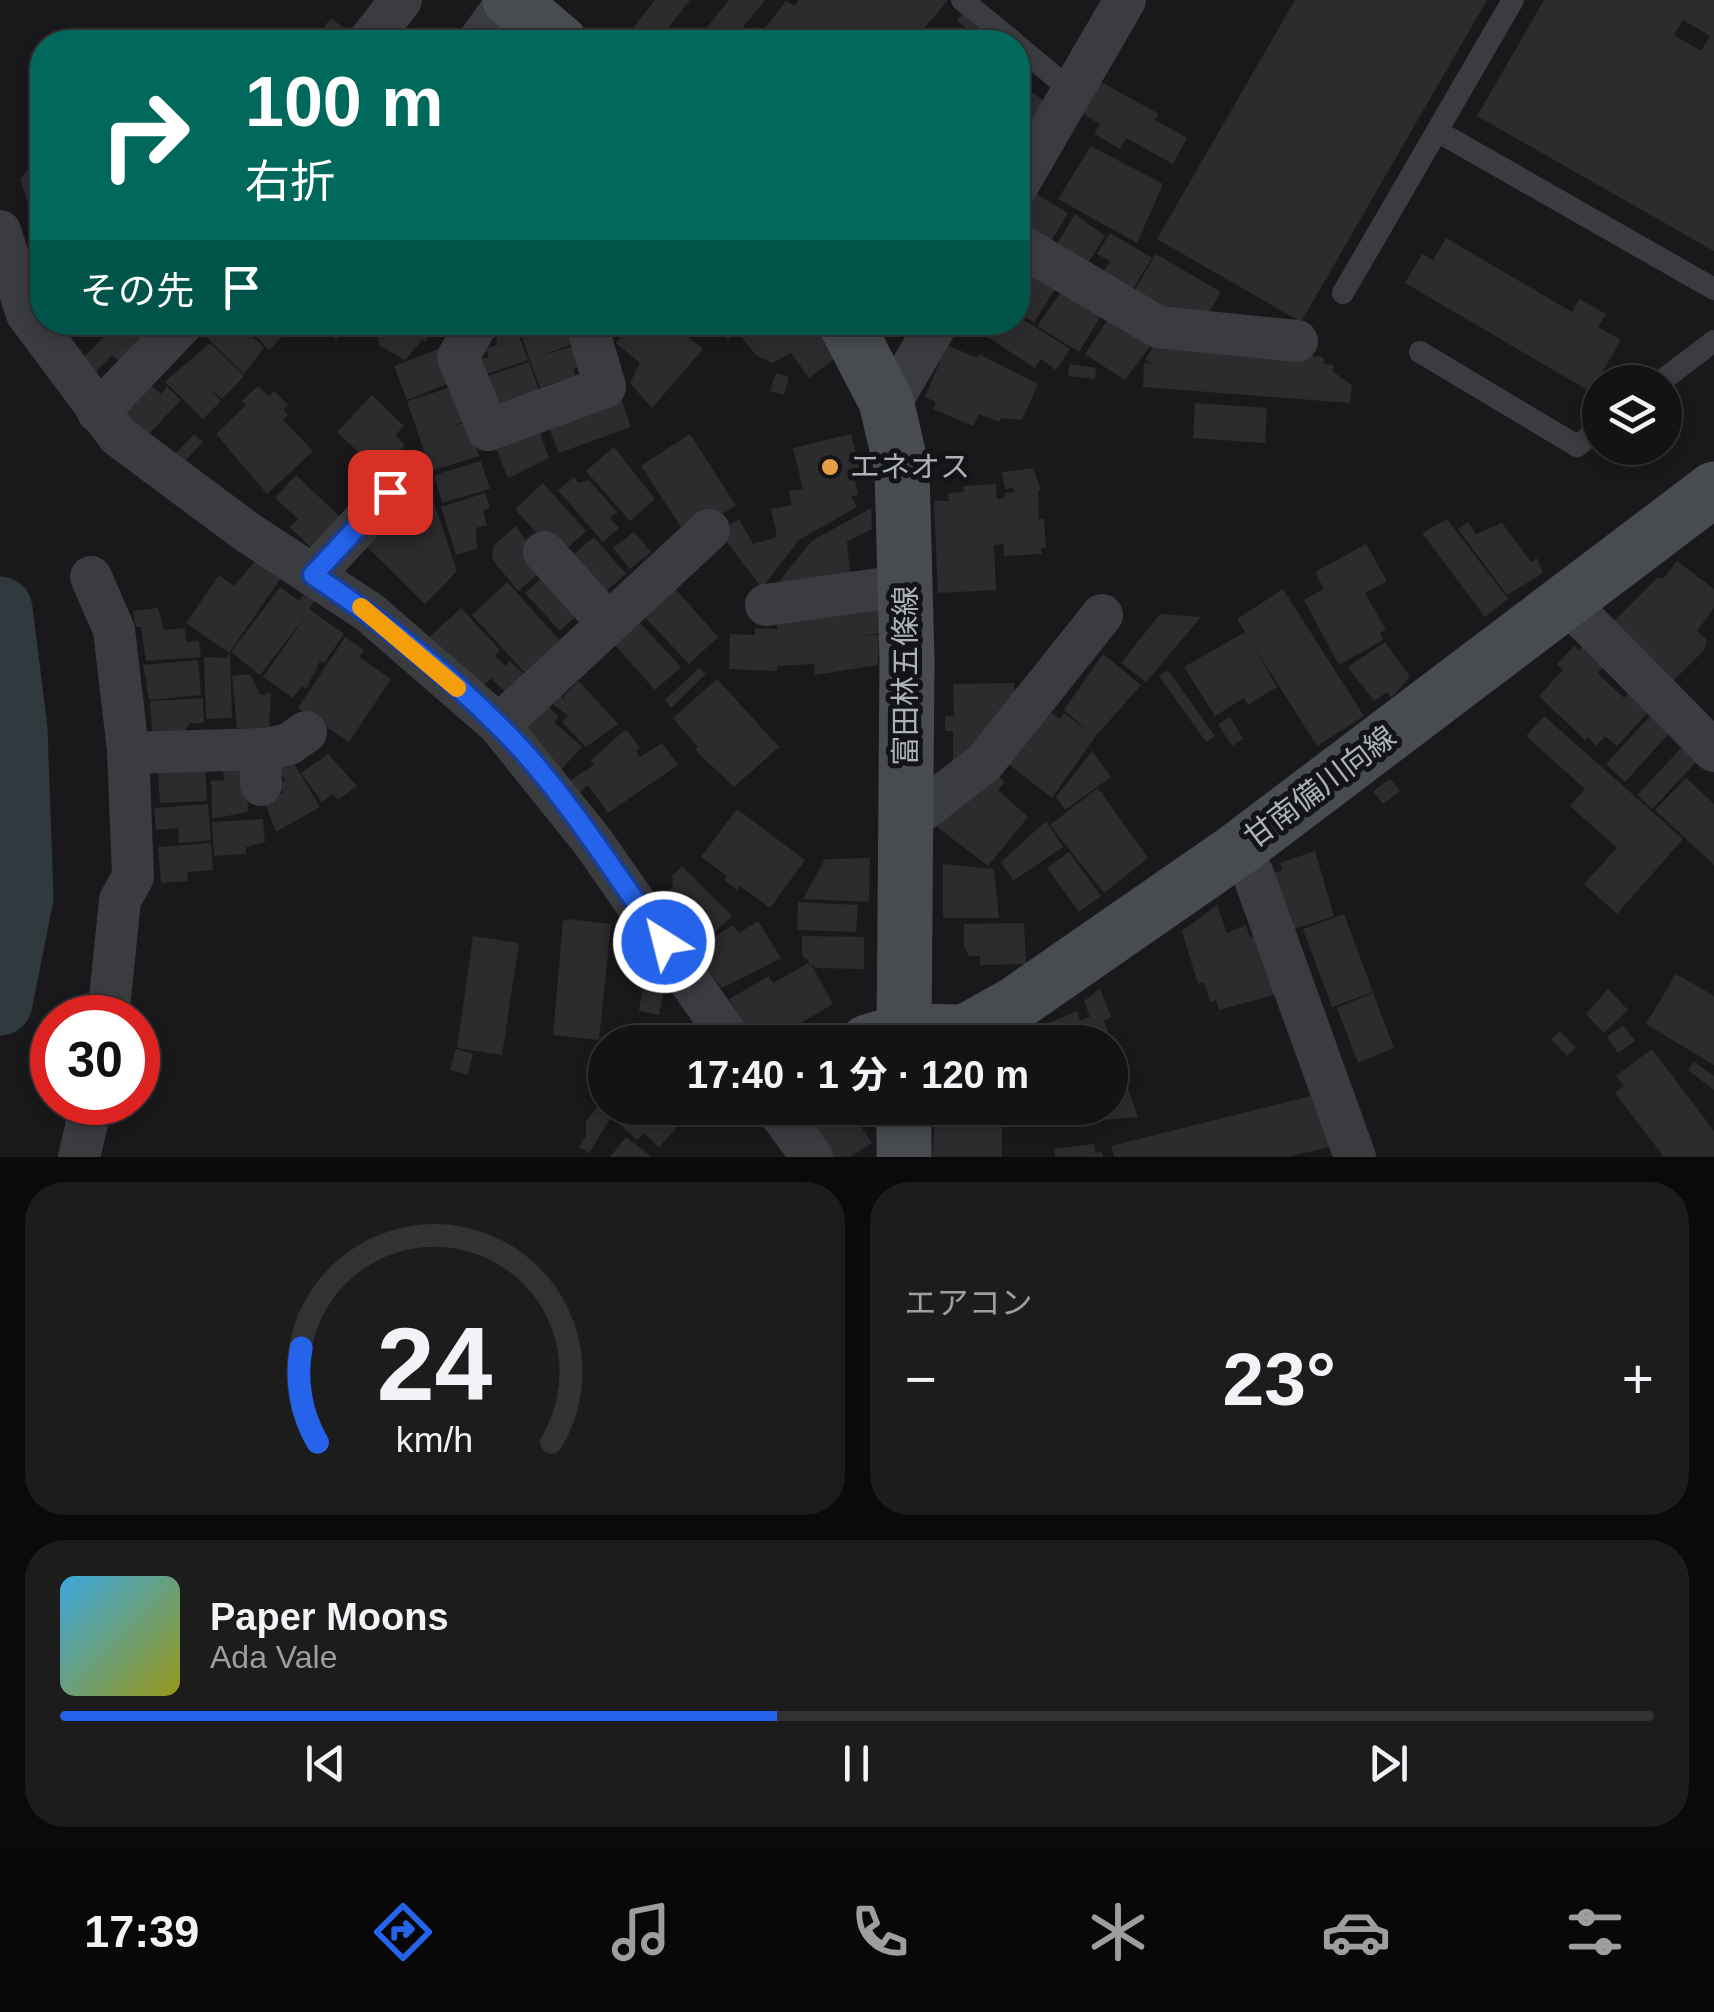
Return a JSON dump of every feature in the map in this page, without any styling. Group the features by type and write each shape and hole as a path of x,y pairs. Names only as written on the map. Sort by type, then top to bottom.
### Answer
{"main road":[{"path":"509,0 545,30"},
{"name":"富田林五條線","path":"851,335 888,409 902,470 906,823 893,1025"},
{"name":"甘南備川向線","path":"977,1025 1048,982 1237,850 1714,490"},
{"path":"904,1125 904,1157"}],"street":[{"path":"377,30 400,0"},
{"path":"487,30 509,0"},
{"path":"1030,164 1125,0"},
{"path":"18,251 30,318"},
{"path":"1030,251 1158,327 1297,341"},
{"path":"42,335 118,436 188,490 369,612 499,725 594,842 720,1025"},
{"path":"98,412 172,335"},
{"path":"471,335 458,357 488,430 605,388 590,335"},
{"path":"888,409 931,335"},
{"path":"313,575 390,492"},
{"path":"499,725 709,530"},
{"path":"544,552 608,624"},
{"path":"90,577 114,630 128,753 133,877 120,900 110,995"},
{"path":"766,605 906,585"},
{"path":"1566,601 1714,751"},
{"path":"906,823 984,763 1102,615"},
{"path":"128,753 261,767 306,732"},
{"path":"1237,850 1253,874 1355,1157"},
{"path":"79,1157 87,1125"},
{"path":"788,1125 812,1157"}],"lane":[{"path":"962,0 999,30"},
{"path":"1343,293 1513,0"},
{"path":"1030,56 1072,91"},
{"path":"1437,131 1714,289"},
{"path":"1682,365 1714,341"},
{"path":"1420,352 1577,446 1582,442"}],"building":[{"path":"655,0 690,0 666,30 631,30"},
{"path":"729,0 765,0 741,30 705,30"},
{"path":"798,0 948,0 923,30 763,30 786,1 795,6"},
{"path":"1295,0 1487,0 1301,322 1157,239"},
{"path":"1544,0 1714,0 1714,251 1477,116","holes":["1683,20 1710,36 1701,51 1674,35"]},
{"path":"962,14 982,30 968,30 957,21"},
{"path":"331,18 346,30 322,30"},
{"path":"1099,81 1159,114 1155,120 1187,138 1173,164 1126,138 1120,149 1094,134 1100,124 1081,113"},
{"path":"1030,90 1050,106 1030,137"},
{"path":"1091,146 1163,184 1137,243 1058,199"},
{"path":"30,168 30,210 20,179"},
{"path":"1035,193 1068,213 1046,250 1030,240 1030,201"},
{"path":"1075,214 1105,236 1083,271 1052,252"},
{"path":"1110,233 1152,258 1131,292 1102,274 1110,261 1097,254"},
{"path":"1446,238 1572,312 1579,299 1606,314 1598,327 1621,340 1607,365 1582,365 1582,387 1405,283 1422,254 1433,260"},
{"path":"1156,254 1221,292 1203,322 1174,318 1133,293"},
{"path":"1030,271 1056,287 1034,323 1030,320"},
{"path":"1063,289 1089,311 1094,303 1105,309 1079,352 1037,326"},
{"path":"1109,318 1154,341 1125,380 1085,354"},
{"path":"1030,324 1070,349 1056,370 1041,359 1035,368 984,335 1030,335"},
{"path":"105,335 145,337 120,362 112,355 95,373 81,360"},
{"path":"204,335 252,335 264,348 244,374"},
{"path":"255,335 284,335 269,350"},
{"path":"381,335 429,335 405,360 380,346"},
{"path":"496,335 519,335 528,360 484,375 479,360 489,357 486,349 497,345"},
{"path":"521,335 576,335 578,342 540,356 577,345 580,367 573,369 579,384 564,389 561,380 540,388"},
{"path":"622,335 687,335 703,349 652,408 630,383 640,363 616,343"},
{"path":"740,335 831,335 842,353 809,378 791,353 772,363 756,355"},
{"path":"1158,338 1323,357 1324,364 1333,365 1333,372 1352,385 1350,403 1143,387 1144,363 1153,364 1145,360"},
{"path":"210,343 244,376 222,399 209,388 221,401 203,419 165,382"},
{"path":"947,345 977,358 979,354 1038,384 1022,420 1001,418 999,422 979,414 973,426 933,409 936,402 925,397"},
{"path":"441,348 454,381 407,400 394,366"},
{"path":"529,362 541,396 500,409 488,376"},
{"path":"1070,364 1096,368 1095,379 1068,376"},
{"path":"776,373 789,377 784,395 770,391"},
{"path":"146,380 161,394 167,387 181,400 144,439 120,416"},
{"path":"258,386 269,396 274,391 288,405 283,410 288,415 283,420 313,451 267,494 216,434 246,405 242,401"},
{"path":"455,386 467,420 454,426 468,422 479,456 431,471 407,401"},
{"path":"372,395 404,426 395,435 405,445 380,472 337,432"},
{"path":"621,398 631,427 559,453 547,423"},
{"path":"1195,403 1267,408 1265,443 1193,438"},
{"path":"538,428 549,458 508,478 494,444"},
{"path":"194,434 203,442 185,461 176,453"},
{"path":"690,434 736,506 685,533 641,466"},
{"path":"851,434 860,470 853,472 858,495 851,496 857,507 799,540 762,588 719,532 739,519 753,544 777,537 771,509 792,505 789,491 803,489 793,448"},
{"path":"614,447 655,499 630,521 586,471"},
{"path":"481,461 490,489 442,503 434,475"},
{"path":"1033,468 1041,490 1039,519 1044,519 1046,548 1041,548 1042,554 1004,556 1003,544 994,545 996,590 938,593 934,501 949,501 948,493 964,492 963,486 996,484 997,499 1005,498 1005,493 1015,492 1013,488 1005,489 1002,472"},
{"path":"296,475 342,519 313,549 290,527 298,519 275,498"},
{"path":"425,476 457,571 425,604 361,541"},
{"path":"574,477 578,483 589,480 617,512 610,518 619,528 603,542 558,490"},
{"path":"543,483 586,531 566,549 541,538 515,509"},
{"path":"485,493 490,508 483,510 487,525 476,528 477,549 456,555 441,507"},
{"path":"871,508 872,529 847,542 851,582 776,585 812,541"},
{"path":"1447,519 1508,599 1485,617 1422,533"},
{"path":"1468,522 1476,534 1502,523 1531,562 1537,558 1543,573 1507,595 1458,529"},
{"path":"516,526 545,568 518,591 492,559 493,546"},
{"path":"634,532 651,552 630,569 613,548"},
{"path":"594,537 626,574 601,595 569,558"},
{"path":"1366,544 1387,581 1365,593 1386,630 1380,633 1383,640 1339,665 1304,600 1324,589 1315,572"},
{"path":"260,555 285,572 229,653 186,623 219,575 234,586"},
{"path":"1677,561 1714,589 1714,608 1697,631 1707,640 1705,649 1673,681 1614,621 1658,577 1663,579"},
{"path":"548,572 583,610 560,631 525,593"},
{"path":"507,582 563,644 528,676 472,615"},
{"path":"670,583 718,637 689,664 643,615"},
{"path":"280,587 299,601 310,587 320,594 309,609 344,634 324,663 320,661 306,689 302,686 293,698 263,677 308,613 260,675 231,652"},
{"path":"1283,589 1364,716 1317,746 1253,645 1277,687 1248,705 1244,698 1215,716 1184,667 1245,632 1237,619"},
{"path":"880,600 880,633 861,636 879,635 878,665 815,675 814,664 777,666 777,671 729,669 730,634 755,635 755,628 777,629 777,616"},
{"path":"158,608 164,630 185,628 186,642 199,641 201,657 146,661 141,627 136,627 133,611"},
{"path":"461,608 500,650 495,655 505,666 510,661 529,679 510,697 491,678 483,686 426,640"},
{"path":"1160,614 1201,617 1146,682 1121,663"},
{"path":"640,623 681,667 655,690 615,645"},
{"path":"345,637 364,650 359,657 391,679 349,742 298,708"},
{"path":"1385,642 1410,677 1391,698 1387,692 1374,701 1348,667"},
{"path":"1586,643 1607,663 1597,673 1624,698 1630,691 1651,709 1617,746 1605,736 1596,746 1588,737 1585,740 1539,696 1563,670 1557,664 1574,646 1579,650"},
{"path":"230,653 232,718 206,719 204,657 226,658"},
{"path":"1103,654 1141,685 1095,737 1052,798 1007,763 1047,710 1060,719 1064,713 1088,731 1064,710"},
{"path":"198,660 201,695 149,700 143,665"},
{"path":"699,668 706,674 671,708 665,700"},
{"path":"1168,670 1215,736 1206,742 1159,676"},
{"path":"250,674 261,695 271,693 269,730 237,728 232,676"},
{"path":"717,679 779,747 734,787 695,750 698,747 673,718"},
{"path":"579,681 618,724 586,747 562,722 568,716 548,700 556,692 566,701 563,696"},
{"path":"1014,683 1015,699 964,761 953,762 953,731 945,731 945,716 954,716 953,684"},
{"path":"203,698 204,723 190,723 182,735 152,732 150,701"},
{"path":"541,700 559,717 554,722 582,747 558,773 518,730"},
{"path":"1653,713 1672,730 1625,782 1606,764"},
{"path":"1544,716 1683,839 1617,914 1584,884 1617,848 1570,806 1585,789 1526,736"},
{"path":"1230,717 1243,739 1232,746 1218,724"},
{"path":"626,729 640,748 636,751 640,757 662,743 678,765 608,813 588,785 575,797 565,784 594,765 591,760"},
{"path":"1685,744 1699,759 1652,809 1637,795"},
{"path":"1092,751 1111,777 1065,810 1056,797"},
{"path":"328,754 357,786 338,800 333,794 322,802 301,773"},
{"path":"292,760 320,807 276,832 265,803 284,793 279,784 285,780 278,769"},
{"path":"205,764 207,801 160,803 158,767"},
{"path":"246,769 248,812 212,819 211,781 224,780 223,770"},
{"path":"993,771 1005,782 998,790 1028,817 988,866 936,826"},
{"path":"1686,778 1714,804 1714,865 1655,810"},
{"path":"1390,779 1400,791 1383,804 1373,791"},
{"path":"1098,788 1148,858 1104,893 1050,825"},
{"path":"208,804 211,840 179,843 178,828 156,830 154,808"},
{"path":"737,809 805,860 770,908 740,886 737,890 724,880 727,876 701,857"},
{"path":"263,819 265,842 246,847 246,854 214,856 212,822"},
{"path":"1046,821 1063,847 1013,881 1001,862"},
{"path":"211,843 213,870 187,872 188,881 161,883 158,847"},
{"path":"1315,851 1334,916 1291,930 1272,874 1282,870 1280,863"},
{"path":"1069,852 1101,896 1079,912 1047,868"},
{"path":"870,858 869,902 803,899 825,859"},
{"path":"943,864 994,869 999,918 943,918"},
{"path":"682,866 732,916 713,934 704,924 697,930 690,924 679,933 654,903 673,887 672,876"},
{"path":"798,902 858,905 856,932 797,930"},
{"path":"1217,905 1227,933 1246,925 1250,938 1260,935 1277,994 1219,1010 1216,1000 1210,1002 1204,982 1198,984 1182,931"},
{"path":"1344,914 1373,992 1332,1007 1303,929"},
{"path":"563,921 611,924 601,1025 588,1025 588,1039 553,1035"},
{"path":"758,921 781,958 722,988 697,958 715,947 711,939 733,925 739,933"},
{"path":"1024,923 1026,964 980,965 980,956 969,956 964,947 964,924"},
{"path":"473,936 519,943 502,1055 457,1048"},
{"path":"802,936 864,937 864,969 816,968 802,955"},
{"path":"810,962 833,1004 798,1025 745,1025 729,999 769,976 773,983"},
{"path":"645,974 666,978 659,1015 639,1011"},
{"path":"1676,974 1714,996 1714,1065 1646,1024"},
{"path":"1100,989 1111,1017 1104,1021 1105,1025 1052,1025 1077,1011 1080,1020 1090,1017 1084,1001"},
{"path":"1608,989 1628,1010 1604,1033 1586,1014"},
{"path":"1373,993 1394,1048 1358,1063 1337,1008"},
{"path":"1623,1025 1635,1041 1618,1053 1607,1037"},
{"path":"1560,1031 1576,1048 1567,1056 1551,1039"},
{"path":"456,1049 473,1054 468,1075 450,1070"},
{"path":"1652,1049 1714,1131 1714,1157 1664,1157 1615,1093 1624,1086 1616,1076"},
{"path":"1694,1062 1714,1076 1714,1090 1688,1070"},
{"path":"1128,1089 1138,1117 1128,1118"},
{"path":"1319,1094 1333,1146 1288,1157 1114,1157 1111,1146"},
{"path":"588,1119 588,1125 606,1125 589,1153 579,1147 586,1136"},
{"path":"620,1125 679,1125 659,1147 644,1133 637,1140"},
{"path":"810,1125 860,1125 872,1143 850,1157 833,1157"},
{"path":"935,1125 1002,1126 1002,1157 932,1157"},
{"path":"626,1137 652,1157 610,1157"},
{"path":"1094,1144 1095,1153 1102,1151 1103,1157 1055,1157 1054,1149"}],"waterway":[{"path":"0,609 15,729 21,897 0,1003"}],"slow traffic":[{"path":"361,607 457,688"}],"place":[{"name":"エネオス","path":"830,467"}],"route":[{"path":"390,492 313,575 369,612 499,725 594,842 664,942"}]}
